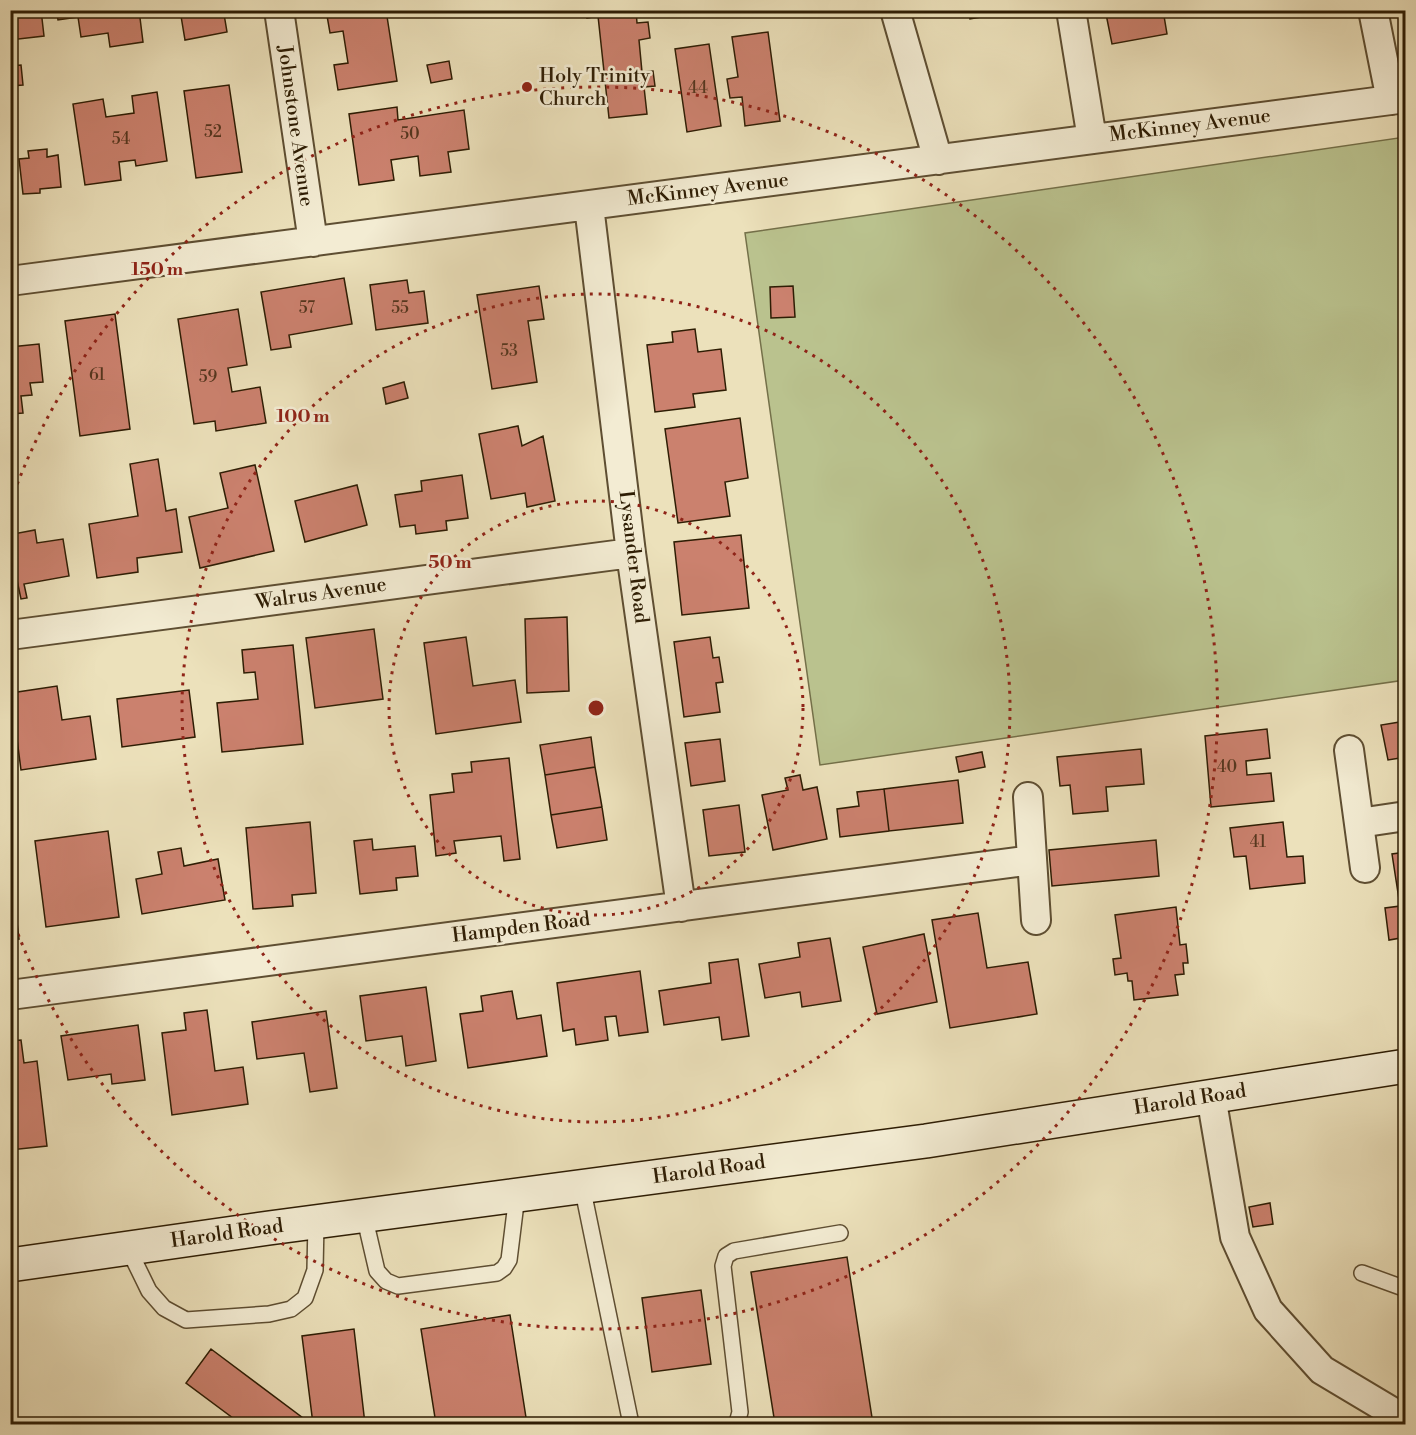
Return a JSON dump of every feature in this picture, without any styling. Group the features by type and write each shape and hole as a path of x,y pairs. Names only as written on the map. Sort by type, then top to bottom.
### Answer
{"main road":[{"name":"Harold Road","path":"10,1265 364,1215 926,1141 1406,1066"}],"street":[{"name":"Johnstone Avenue","path":"279,10 313,242"},
{"path":"896,10 938,160"},
{"path":"1071,10 1092,139"},
{"path":"1373,10 1398,99"},
{"name":"McKinney Avenue","path":"10,281 1398,99"},
{"name":"Lysander Road","path":"589,206 631,553 681,907"},
{"name":"Walrus Avenue","path":"10,635 631,553"},
{"path":"1349,750 1365,868"},
{"path":"1028,797 1036,920"},
{"path":"1359,823 1406,816"},
{"name":"Hampden Road","path":"10,995 1032,860"},
{"path":"1211,1096 1235,1237 1268,1310 1322,1370 1394,1413 1406,1416"}],"lane":[{"path":"582,1186 631,1425"},
{"path":"364,1215 377,1271 386,1281 398,1286 497,1273 504,1268 509,1260 517,1195"},
{"path":"128,1248 149,1291 164,1308 186,1320 269,1314 291,1309 305,1298 315,1270 316,1222"},
{"path":"735,1425 740,1412 723,1266 726,1256 734,1251 840,1233"},
{"path":"1362,1273 1406,1289"}],"green space":[{"path":"1405,137 1405,680 820,765 745,233"}],"building":[{"path":"10,10 41,10 44,36 10,40"},
{"path":"56,10 139,10 143,42 110,47 108,33 81,37 78,17 58,20"},
{"path":"180,10 232,10 232,13 224,14 227,32 185,40"},
{"path":"326,10 386,10 397,81 338,90 334,65 348,63 343,31 330,33"},
{"path":"586,10 636,10 637,23 648,22 650,38 639,40 642,72 653,71 655,86 644,87 647,114 609,118 598,16 587,18"},
{"path":"969,10 999,10 1000,14 970,19"},
{"path":"1125,10 1163,10 1167,34 1112,44 1106,14"},
{"path":"768,32 780,121 745,126 742,97 730,98 727,79 738,77 732,37"},
{"path":"709,44 721,126 687,132 675,49"},
{"path":"449,61 452,79 431,83 427,65"},
{"path":"21,65 23,85 10,86 10,66"},
{"path":"229,85 242,172 196,178 184,91"},
{"path":"157,92 167,161 136,166 135,160 119,162 121,180 85,185 73,104 103,99 106,117 134,113 132,96"},
{"path":"397,107 398,120 464,110 469,149 448,152 451,172 420,176 418,156 391,160 394,180 359,185 349,114"},
{"path":"47,149 47,157 58,155 61,187 40,189 40,193 23,194 19,159 29,158 28,151"},
{"path":"344,278 352,324 289,335 291,347 271,350 261,292"},
{"path":"407,280 409,293 424,291 428,323 376,330 370,285"},
{"path":"539,286 544,319 528,321 537,382 492,389 477,295"},
{"path":"793,286 795,317 771,318 770,287"},
{"path":"238,309 247,365 228,368 232,392 260,387 266,423 216,431 215,421 194,424 178,319"},
{"path":"115,314 130,429 80,436 65,321"},
{"path":"695,329 698,352 721,349 726,390 693,394 695,407 655,412 647,345 673,342 672,332"},
{"path":"39,344 43,382 30,383 32,395 21,396 23,413 10,414 10,347"},
{"path":"404,382 408,398 386,404 383,388"},
{"path":"740,418 748,478 725,482 730,516 678,523 665,429"},
{"path":"518,426 522,446 543,436 555,501 527,507 525,493 491,499 479,434"},
{"path":"158,459 166,511 176,509 182,552 137,558 138,572 97,578 89,524 138,516 130,464"},
{"path":"255,465 274,551 200,568 189,517 228,508 220,473"},
{"path":"462,475 468,518 446,521 447,530 416,534 415,525 400,527 395,495 422,491 421,481"},
{"path":"357,485 367,525 305,542 295,501"},
{"path":"35,530 37,543 63,539 69,576 24,584 27,598 21,599 17,580 10,581 10,544 15,544 13,534"},
{"path":"741,535 749,608 682,615 674,542"},
{"path":"567,617 569,691 527,693 525,619"},
{"path":"374,629 383,699 315,708 306,638"},
{"path":"466,637 473,686 515,680 521,722 436,734 424,643"},
{"path":"710,637 713,658 719,657 723,682 716,683 720,712 684,717 674,642"},
{"path":"293,645 303,744 222,752 217,703 258,699 255,672 244,673 242,650"},
{"path":"57,686 62,720 90,716 96,759 21,770 11,693"},
{"path":"189,690 195,737 122,747 117,699"},
{"path":"1406,721 1406,757 1388,760 1381,725"},
{"path":"1267,729 1270,758 1246,761 1247,775 1271,773 1274,801 1211,807 1205,736"},
{"path":"591,737 595,767 545,775 540,745"},
{"path":"720,739 725,781 691,786 685,743"},
{"path":"1141,749 1144,784 1106,787 1108,811 1073,814 1070,785 1060,786 1057,757"},
{"path":"982,752 985,767 959,772 956,757"},
{"path":"509,758 520,859 504,861 501,836 454,841 456,853 436,856 430,795 454,792 452,774 472,772 471,762"},
{"path":"595,767 602,807 551,815 545,775"},
{"path":"800,775 803,790 817,787 827,839 773,850 762,795 788,790 785,778"},
{"path":"958,780 963,823 889,831 884,789"},
{"path":"884,789 889,831 840,837 837,809 859,806 857,792"},
{"path":"739,805 745,852 709,856 703,810"},
{"path":"602,807 607,840 557,848 551,815"},
{"path":"310,822 316,893 292,895 293,906 253,909 246,828"},
{"path":"1283,822 1287,857 1303,856 1305,883 1250,889 1246,856 1234,857 1230,828"},
{"path":"108,831 119,917 46,927 35,841"},
{"path":"372,839 373,850 415,846 418,876 396,878 397,890 360,894 354,841"},
{"path":"1156,840 1159,876 1052,886 1049,850"},
{"path":"181,848 184,866 218,859 225,900 142,914 136,879 162,874 158,852"},
{"path":"1406,852 1406,937 1389,940 1385,908 1400,906 1392,854"},
{"path":"10,889 13,889 19,939 10,940"},
{"path":"1176,907 1180,945 1186,944 1188,963 1183,963 1184,974 1175,975 1178,995 1134,1000 1132,981 1128,981 1127,973 1115,975 1113,959 1121,958 1115,915"},
{"path":"978,913 987,968 1028,962 1037,1014 950,1028 932,920"},
{"path":"924,934 937,1002 877,1014 863,947"},
{"path":"830,938 841,1001 802,1007 800,992 765,998 759,964 800,957 798,943"},
{"path":"738,959 749,1036 722,1040 719,1017 664,1025 659,991 711,983 709,963"},
{"path":"640,971 648,1032 619,1036 616,1016 605,1017 608,1040 576,1045 574,1029 563,1031 557,983"},
{"path":"426,987 436,1061 406,1066 402,1036 366,1041 360,996"},
{"path":"512,991 517,1019 541,1015 547,1056 468,1068 460,1014 483,1011 481,996"},
{"path":"207,1010 215,1071 243,1067 248,1104 172,1115 162,1033 186,1030 184,1013"},
{"path":"326,1011 337,1088 310,1092 304,1053 257,1059 252,1022"},
{"path":"138,1025 145,1080 112,1084 111,1074 68,1080 61,1036"},
{"path":"21,1040 24,1063 37,1061 47,1146 10,1150 10,1041"},
{"path":"1270,1203 1273,1224 1253,1227 1249,1207"},
{"path":"847,1257 873,1424 775,1424 751,1272"},
{"path":"701,1290 711,1364 652,1372 642,1298"},
{"path":"510,1315 527,1424 436,1424 421,1329"},
{"path":"354,1329 365,1424 313,1424 302,1336"},
{"path":"211,1349 311,1424 241,1424 186,1383"}],"place":[{"name":"Holy Trinity Church","path":"527,87"}]}
